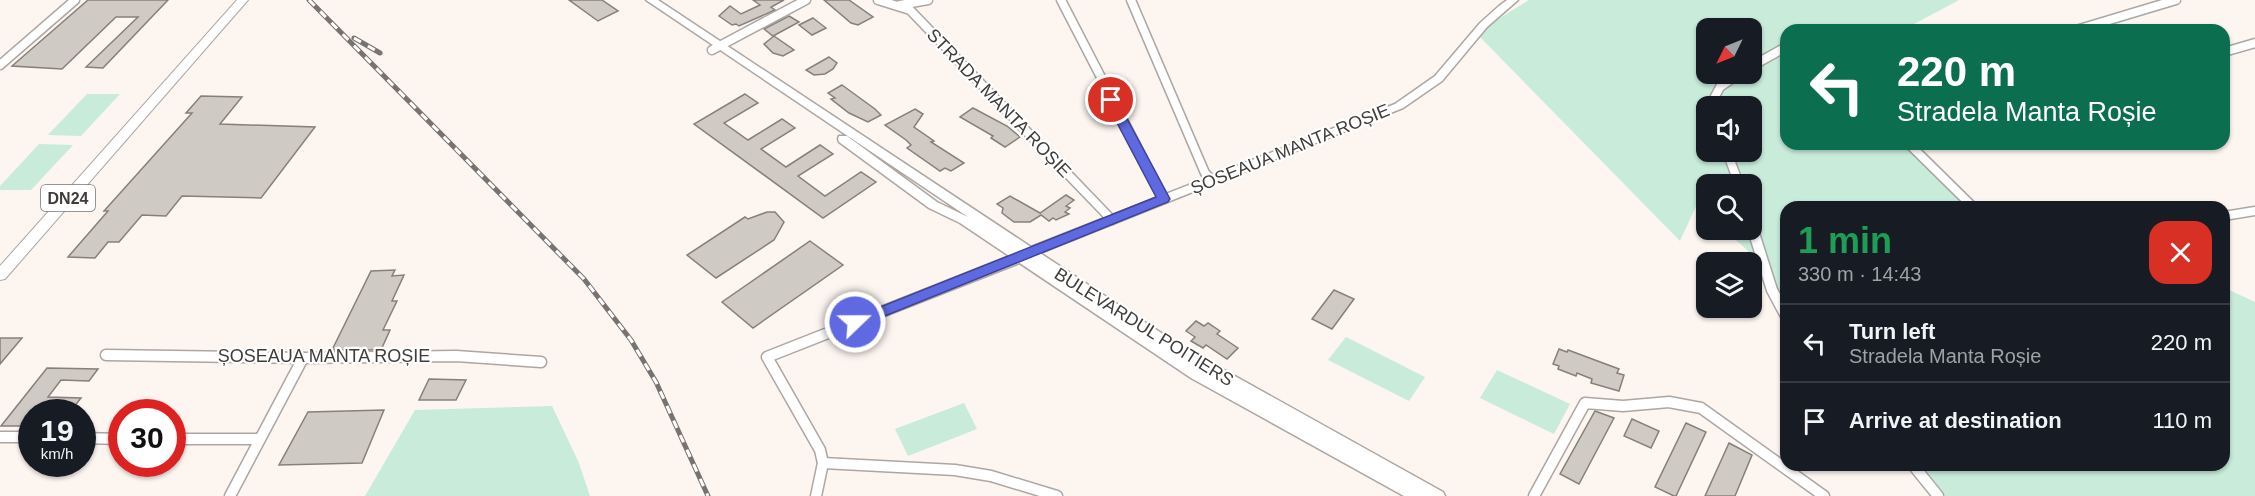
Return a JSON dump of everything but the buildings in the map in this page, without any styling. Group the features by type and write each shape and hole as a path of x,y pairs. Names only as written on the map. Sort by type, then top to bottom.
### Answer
{"main road":[{"name":"DN24","path":"0,275 234,0"},
{"name":"DN24","path":"0,262 243,0"},
{"name":"BULEVARDUL POITIERS","path":"638,0 716,48"},
{"name":"BULEVARDUL POITIERS","path":"651,0 933,204 1024,255 1204,367 1438,496"},
{"name":"ȘOSEAUA MANTA ROȘIE","path":"1024,255 1386,111 1420,94 1443,74 1478,29 1513,0"},
{"name":"BULEVARDUL POITIERS","path":"1024,255 1196,374 1416,496"}],"street":[{"path":"0,65 75,0"},
{"path":"716,48 807,0"},
{"name":"STRADA MANTA ROȘIE","path":"878,0 910,10 1112,220"},
{"path":"900,5 928,0"},
{"path":"1061,0 1164,199"},
{"path":"1131,0 1205,173 1212,180"},
{"path":"2103,24 2176,0"},
{"path":"2230,50 2255,43"},
{"path":"1762,60 1780,50"},
{"path":"1712,96 1722,84"},
{"path":"1915,150 1967,201"},
{"path":"2230,215 2255,211"},
{"path":"1756,240 1772,290 1780,305"},
{"name":"ȘOSEAUA MANTA ROȘIE","path":"823,463 820,450 767,357 1024,255"},
{"name":"ȘOSEAUA MANTA ROȘIE","path":"106,355 303,358 456,356 541,362"},
{"path":"230,496 303,358"},
{"path":"1534,496 1585,403 1623,406 1669,402 1701,408 1780,465"},
{"path":"0,437 18,437"},
{"path":"186,439 259,439"},
{"path":"816,496 823,463 955,470 991,476 1057,496"},
{"path":"1789,471 1824,496"},
{"path":"1918,471 1938,496"}],"green space":[{"path":"1529,0 1959,0 1914,24 1780,24 1780,150 1909,150 1961,201 1780,201 1780,298 1766,280 1762,269 1762,252 1749,252 1736,240 1762,240 1762,174 1696,174 1696,206 1680,241 1476,33"},
{"path":"87,94 120,94 81,136 48,135"},
{"path":"39,144 73,145 31,190 0,190 0,186"},
{"path":"2230,290 2255,302 2255,496 1944,496 1923,471 2230,471"},
{"path":"1346,337 1425,377 1409,401 1328,360"},
{"path":"1497,370 1570,404 1554,434 1480,398"},
{"path":"964,403 977,429 908,456 895,429"},
{"path":"552,406 579,463 590,496 365,496 415,410"}],"railway":[{"path":"309,0 584,279 631,340 656,382 708,496"},
{"path":"354,38 380,53"}],"route":[{"path":"855,322 1164,199 1111,100"}]}
